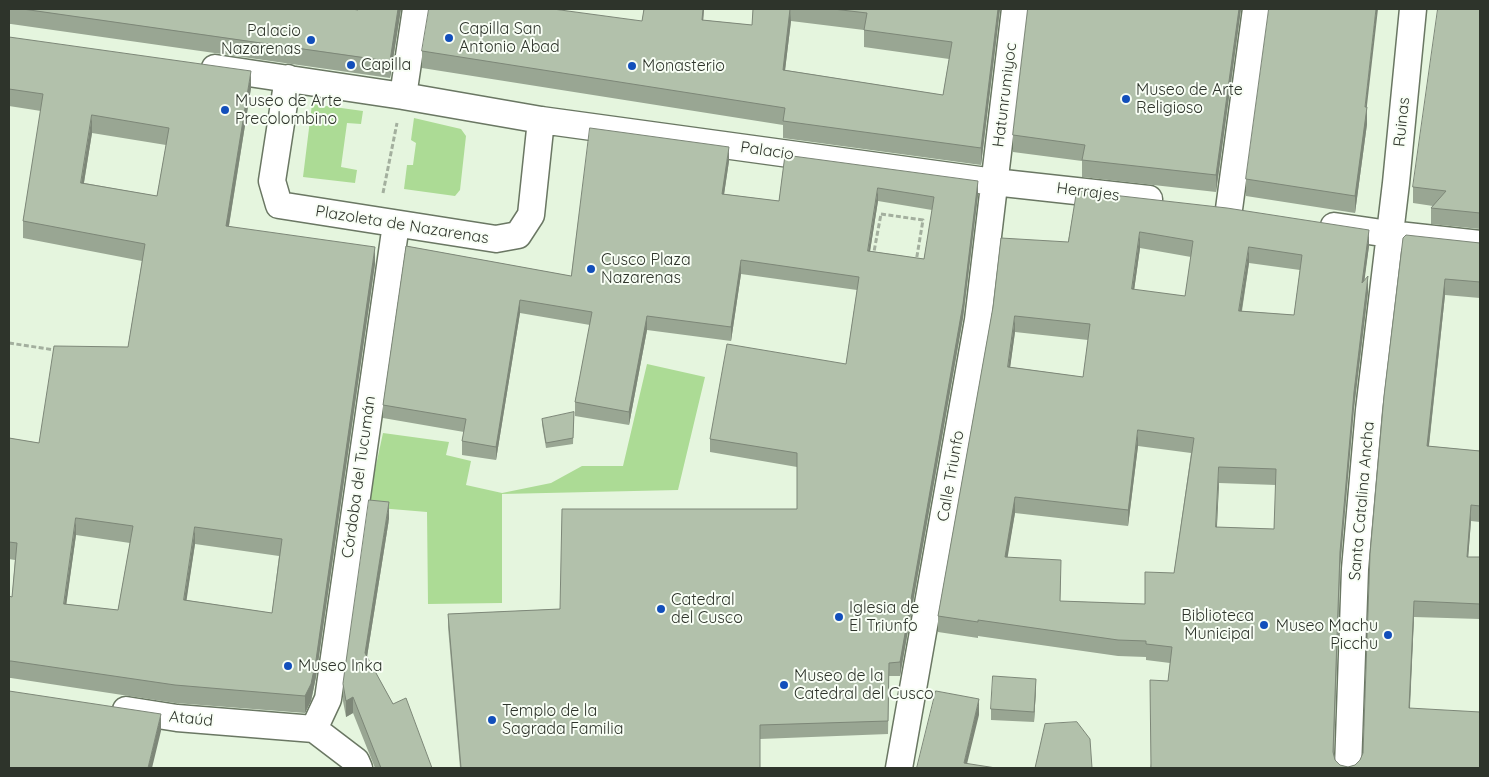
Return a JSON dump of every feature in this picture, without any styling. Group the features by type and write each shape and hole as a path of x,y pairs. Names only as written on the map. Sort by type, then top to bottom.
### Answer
{"street":[{"path":"403,96 416,9"},
{"name":"Hatunrumiyoc","path":"994,182 1016,9"},
{"path":"1256,9 1220,208 1256,214"},
{"name":"Ruinas","path":"1389,234 1414,9"},
{"path":"191,64 403,96 541,120"},
{"name":"Plazoleta de Nazarenas","path":"288,78 272,181 279,205 496,240 518,235 531,215 541,120"},
{"name":"Palacio","path":"541,120 994,182"},
{"name":"Herrajes","path":"994,182 1172,202"},
{"name":"Calle Triunfo","path":"899,768 978,320 994,182"},
{"path":"1312,222 1389,234 1480,244"},
{"name":"Córdoba del Tucumán","path":"314,729 328,699 396,224"},
{"name":"Santa Catalina Ancha","path":"1348,768 1355,569 1369,410 1389,234"},
{"name":"Ataúd","path":"102,707 177,718 314,729"},
{"path":"314,729 356,760 359,768"}],"path":[{"path":"382,195 403,96"},
{"path":"881,214 923,220 921,233 916,262 873,257 881,214"},
{"path":"9,343 58,350"}],"green space":[{"path":"312,104 363,111 361,124 347,123 341,167 357,170 355,183 303,177"},
{"path":"414,118 461,129 466,136 460,190 455,196 404,189 407,165 413,165 416,143 411,140"},
{"path":"647,364 705,377 678,490 502,494 502,603 428,604 427,512 367,507 383,433 449,442 446,455 471,461 466,485 502,493 551,483 582,466 623,466"}],"building":[{"path":"23,9 358,10 398,9 390,61"},
{"path":"429,9 553,9 642,21 644,9 703,9 702,20 752,25 753,9 790,9 783,70 943,95 952,42 864,30 867,13 833,9 998,9 981,148 783,121 785,108 422,51"},
{"name":"Museo de Arte Religioso","path":"1028,9 1239,9 1216,175 1082,160 1085,145 1013,135"},
{"path":"1269,9 1376,9 1365,107 1367,107 1355,196 1246,179"},
{"path":"1438,9 1480,9 1480,213 1431,208 1446,191 1413,187"},
{"path":"9,37 251,71 226,226 375,247 316,660 311,684 305,696 175,685 9,661 9,596 12,597 17,543 9,542 9,438 39,443 54,346 128,347 145,244 23,221 43,94 9,89","holes":["92,115 169,128 157,196 81,183","76,518 133,526 118,610 64,604","195,527 282,539 272,613 184,600"]},
{"path":"590,128 729,147 722,194 779,201 785,155 978,181 963,304 900,662 889,663 888,721 760,725 760,768 461,768 448,614 560,609 562,509 797,509 797,453 710,439 727,344 846,364 859,277 741,260 731,327 647,316 629,412 575,402 592,312 520,300 496,447 462,441 466,419 383,405 406,246 571,276","holes":["878,188 934,197 924,259 868,251"]},
{"path":"1077,191 1227,208 1369,230 1362,283 1368,276 1354,392 1340,552 1333,752 1335,760 1340,765 1348,767 1355,765 1363,753 1370,554 1384,396 1403,238 1406,235 1480,243 1480,282 1445,279 1427,446 1480,451 1480,506 1471,505 1467,557 1480,557 1480,604 1414,601 1409,708 1480,712 1480,768 1151,768 1150,680 1168,681 1172,647 1146,644 1146,641 1118,640 938,616 993,307 1001,238 1068,242","holes":["1140,232 1193,241 1185,296 1132,289","1249,247 1302,255 1294,315 1239,311","1015,316 1090,324 1083,377 1008,367","1138,430 1194,438 1174,573 1145,572 1145,604 1060,601 1061,560 1005,557 1015,497 1128,510","1219,467 1276,469 1274,529 1216,527"]},
{"path":"574,412 573,438 546,443 542,419"},
{"path":"369,500 389,502 365,653 393,704 406,698 432,768 381,768 353,697 346,701 343,684"},
{"path":"993,676 1036,679 1034,712 991,709"},
{"path":"9,691 161,714 148,768 9,768"},
{"path":"936,691 979,699 964,763 996,768 917,768"},
{"path":"1077,722 1090,739 1092,768 1035,768 1045,724"}],"place":[{"name":"Capilla San Antonio Abad","path":"449,38"},
{"name":"Palacio Nazarenas","path":"311,40"},
{"name":"Capilla","path":"351,65"},
{"name":"Monasterio","path":"632,66"},
{"name":"Museo de Arte Religioso","path":"1126,99"},
{"name":"Museo de Arte Precolombino","path":"225,110"},
{"name":"Cusco Plaza Nazarenas","path":"591,269"},
{"name":"Catedral del Cusco","path":"661,609"},
{"name":"Iglesia de El Triunfo","path":"839,617"},
{"name":"Biblioteca Municipal","path":"1264,625"},
{"name":"Museo Machu Picchu","path":"1388,635"},
{"name":"Museo Inka","path":"288,666"},
{"name":"Museo de la Catedral del Cusco","path":"784,685"},
{"name":"Templo de la Sagrada Familia","path":"492,720"}]}
